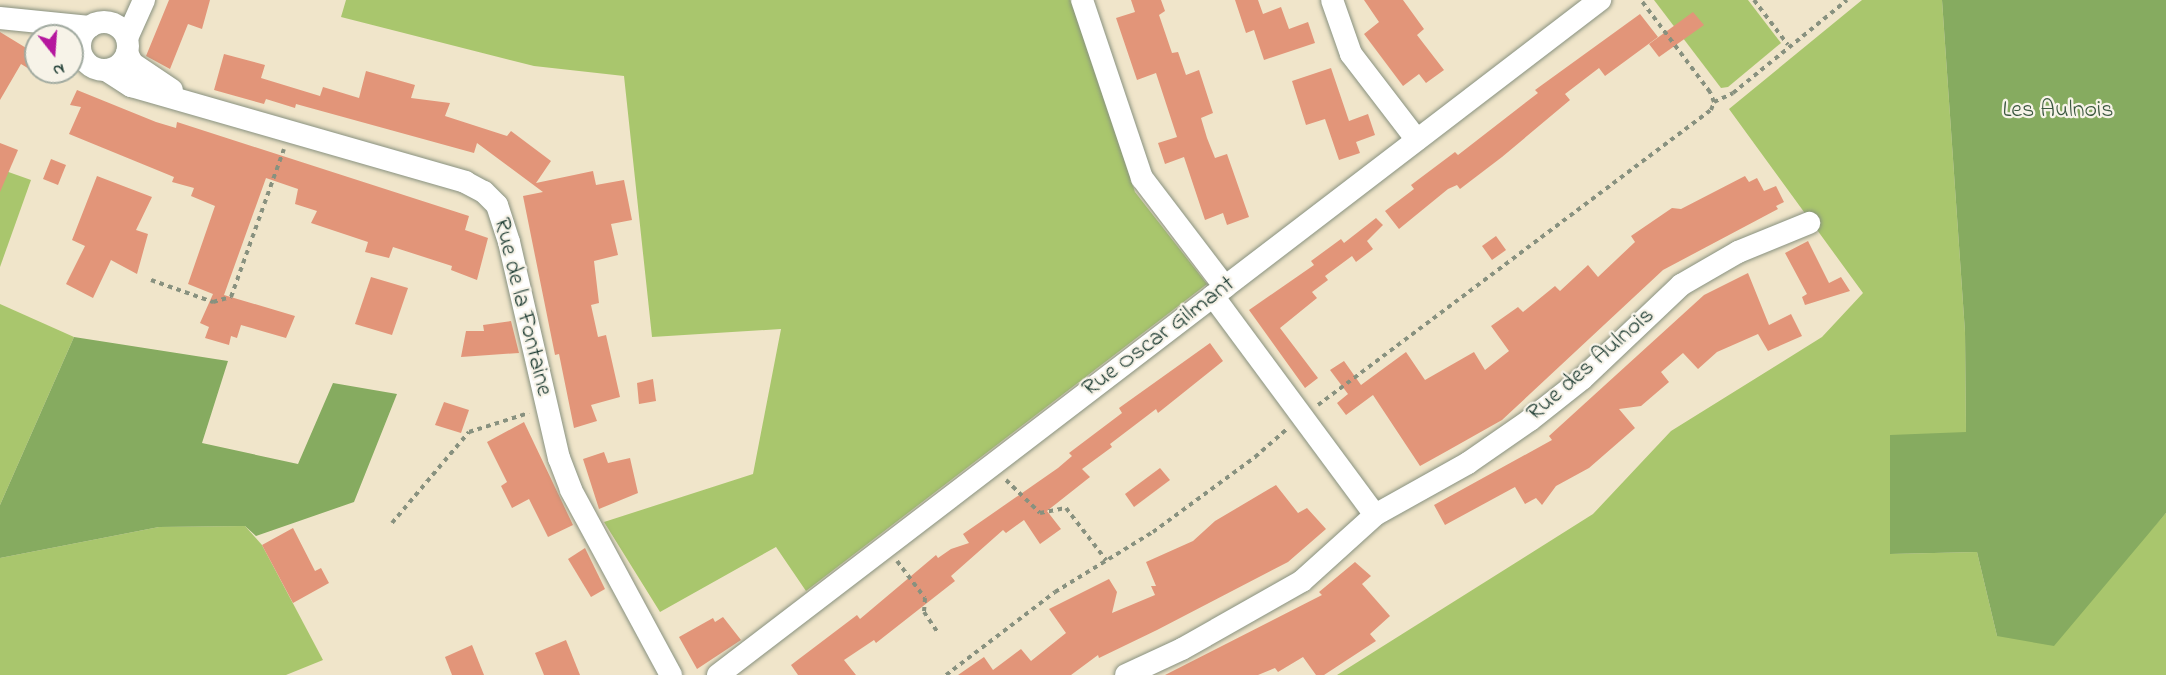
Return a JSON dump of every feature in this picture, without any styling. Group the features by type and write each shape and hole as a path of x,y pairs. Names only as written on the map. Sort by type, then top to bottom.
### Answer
{"street":[{"path":"84,37 97,25 133,0"},
{"path":"84,60 91,66 106,70 119,65 144,0"},
{"path":"1082,0 1142,178 1301,416 1375,515"},
{"path":"1332,0 1351,54 1417,140"},
{"name":"Rue Oscar Gilmant","path":"718,675 1594,2"},
{"path":"3,19 113,24 127,45"},
{"path":"3,19 24,28"},
{"name":"Rue de la Fontaine","path":"127,45 132,63 186,99"},
{"name":"Rue de la Fontaine","path":"106,70 131,86 186,99 290,132 465,182 484,192 497,205 507,233 546,407 571,490 671,675"},
{"name":"Rue des Aulnois","path":"1126,675 1182,649 1302,581 1375,515 1468,463 1530,420 1582,379 1681,285 1738,252 1809,223"}],"path":[{"path":"1641,0 1714,102"},
{"path":"1754,0 1788,45"},
{"path":"946,675 1055,592 1153,532 1255,457 1301,416 1357,378 1408,336 1628,174 1711,110 1714,102 1733,93 1788,45 1847,0"},
{"path":"152,280 213,302 231,297 290,132"},
{"path":"392,523 469,432 546,407"},
{"path":"993,464 1040,513 1066,508 1107,560"},
{"path":"886,546 925,598 924,612 937,631"}],"green space":[{"path":"346,0 1072,0 1135,192 1207,284 806,591 776,547 660,612 604,522 753,474 781,329 652,337 624,76 534,66 341,17"},
{"path":"1654,0 1748,0 1781,43 1728,87 1721,88"},
{"path":"1862,0 1942,0 1965,332 1966,432 1890,554 1977,552 1997,636 2150,531 2166,513 2166,675 1337,675 1593,514 1671,431 1822,337 1863,293 1729,109"},
{"name":"Les Aulnois","path":"1942,0 2166,0 2166,513 2054,646 1997,636 1977,552 1890,554 1890,435 1966,432 1965,332"},
{"path":"0,169 31,180 0,267"},
{"path":"0,304 74,337 0,505"},
{"path":"74,337 228,361 202,443 298,464 333,383 397,394 354,502 256,536 245,526 159,527 0,558 0,505"},
{"path":"245,526 262,545 323,660 286,675 0,675 0,558 159,527"}],"building":[{"path":"169,0 210,0 202,29 188,24 170,69 146,56"},
{"path":"1131,0 1161,0 1165,11 1159,15 1172,53 1178,52 1186,75 1199,70 1213,113 1201,118 1207,138 1215,158 1227,154 1249,217 1227,225 1223,213 1205,220 1184,157 1165,164 1158,143 1177,137 1156,73 1137,80 1116,18 1135,12"},
{"path":"1235,0 1258,0 1263,14 1281,7 1289,29 1308,22 1315,43 1264,60 1254,30 1246,33"},
{"path":"1364,0 1403,0 1424,29 1417,35 1444,70 1426,83 1419,74 1403,86 1364,34 1379,22"},
{"path":"1693,12 1704,25 1659,57 1649,44"},
{"path":"1640,14 1658,37 1605,76 1599,68 1565,94 1570,100 1502,157 1460,189 1457,185 1448,189 1399,229 1385,211 1414,189 1411,185 1455,152 1458,155 1538,93 1535,90"},
{"path":"0,32 24,47 24,66 21,64 0,100"},
{"path":"224,54 265,65 261,78 320,96 323,87 359,98 366,71 415,85 411,98 450,103 445,116 507,136 511,131 551,161 536,183 593,171 596,185 624,180 632,220 611,224 618,255 594,261 599,303 591,305 598,337 606,335 620,397 591,405 597,421 574,428 559,354 555,355 523,196 543,192 477,143 474,153 296,104 295,108 266,99 264,104 214,90"},
{"path":"1331,68 1349,121 1368,114 1375,135 1356,142 1360,153 1339,160 1325,119 1306,125 1292,81"},
{"path":"77,90 156,122 176,128 177,122 469,216 465,230 488,238 477,280 451,270 452,266 393,247 389,258 365,252 368,242 311,223 317,211 295,204 298,189 266,178 224,295 295,316 286,338 241,325 237,338 231,336 229,345 205,338 209,327 200,323 213,294 188,284 215,206 191,196 194,188 172,182 174,177 69,134 81,107 70,105"},
{"path":"0,143 18,150 0,192"},
{"path":"51,159 66,165 58,185 43,179"},
{"path":"97,176 152,197 136,230 148,234 137,274 111,260 93,298 66,284 85,246 72,240"},
{"path":"1745,176 1749,182 1757,178 1764,191 1776,186 1784,202 1776,206 1778,209 1663,270 1502,420 1447,451 1420,466 1373,395 1346,415 1337,403 1348,394 1330,370 1344,361 1361,385 1406,352 1425,380 1474,352 1485,370 1509,351 1491,326 1518,307 1523,312 1555,286 1560,291 1588,265 1598,277 1635,242 1631,236 1672,208 1681,209"},
{"path":"1376,218 1383,225 1367,241 1373,249 1356,262 1352,256 1325,276 1328,280 1312,292 1317,298 1280,328 1318,378 1305,388 1249,310 1314,265 1311,261 1341,239 1344,243"},
{"path":"1496,236 1506,250 1492,260 1482,246"},
{"path":"1808,241 1829,283 1841,277 1850,291 1805,305 1802,297 1807,294 1785,253"},
{"path":"1748,273 1769,325 1791,314 1802,336 1768,351 1758,334 1717,352 1698,369 1683,353 1661,372 1669,382 1641,406 1619,409 1635,428 1589,468 1556,486 1542,505 1536,498 1525,504 1515,487 1445,525 1434,505 1552,440 1549,436 1704,295"},
{"path":"371,277 408,288 392,335 355,324"},
{"path":"511,321 519,353 461,357 466,331 484,331 483,325"},
{"path":"1210,343 1223,361 1158,413 1156,409 1110,444 1112,447 1082,469 1090,477 1047,511 1061,529 1040,544 1024,520 1006,533 1003,530 951,576 955,581 876,643 874,640 844,660 856,675 798,675 791,665 857,615 860,619 936,555 938,558 951,549 969,543 963,534 1058,468 1072,456 1069,453 1122,413 1119,408"},
{"path":"653,379 656,401 639,404 637,383"},
{"path":"444,402 469,410 461,433 435,425"},
{"path":"524,422 573,525 548,537 529,499 512,508 501,486 507,482 487,442"},
{"path":"604,452 608,463 630,458 638,493 599,509 583,459"},
{"path":"1160,468 1170,480 1134,507 1125,494"},
{"path":"1276,485 1298,513 1307,508 1326,529 1288,562 1157,630 1099,658 1098,655 1071,675 958,675 984,657 993,670 1021,649 1031,661 1066,633 1049,609 1109,579 1117,592 1112,613 1155,595 1151,586 1156,586 1146,562 1193,541 1215,521"},
{"path":"293,528 315,571 321,568 329,583 293,603 262,545"},
{"path":"585,548 605,589 591,597 568,559"},
{"path":"1355,562 1371,576 1362,584 1390,616 1370,634 1376,641 1324,675 1316,675 1303,657 1278,672 1275,668 1258,675 1165,675 1322,595 1319,592"},
{"path":"723,617 741,640 697,669 679,637 713,618 715,622"},
{"path":"566,640 580,675 544,675 535,653"},
{"path":"472,645 484,675 452,675 445,657"}]}
